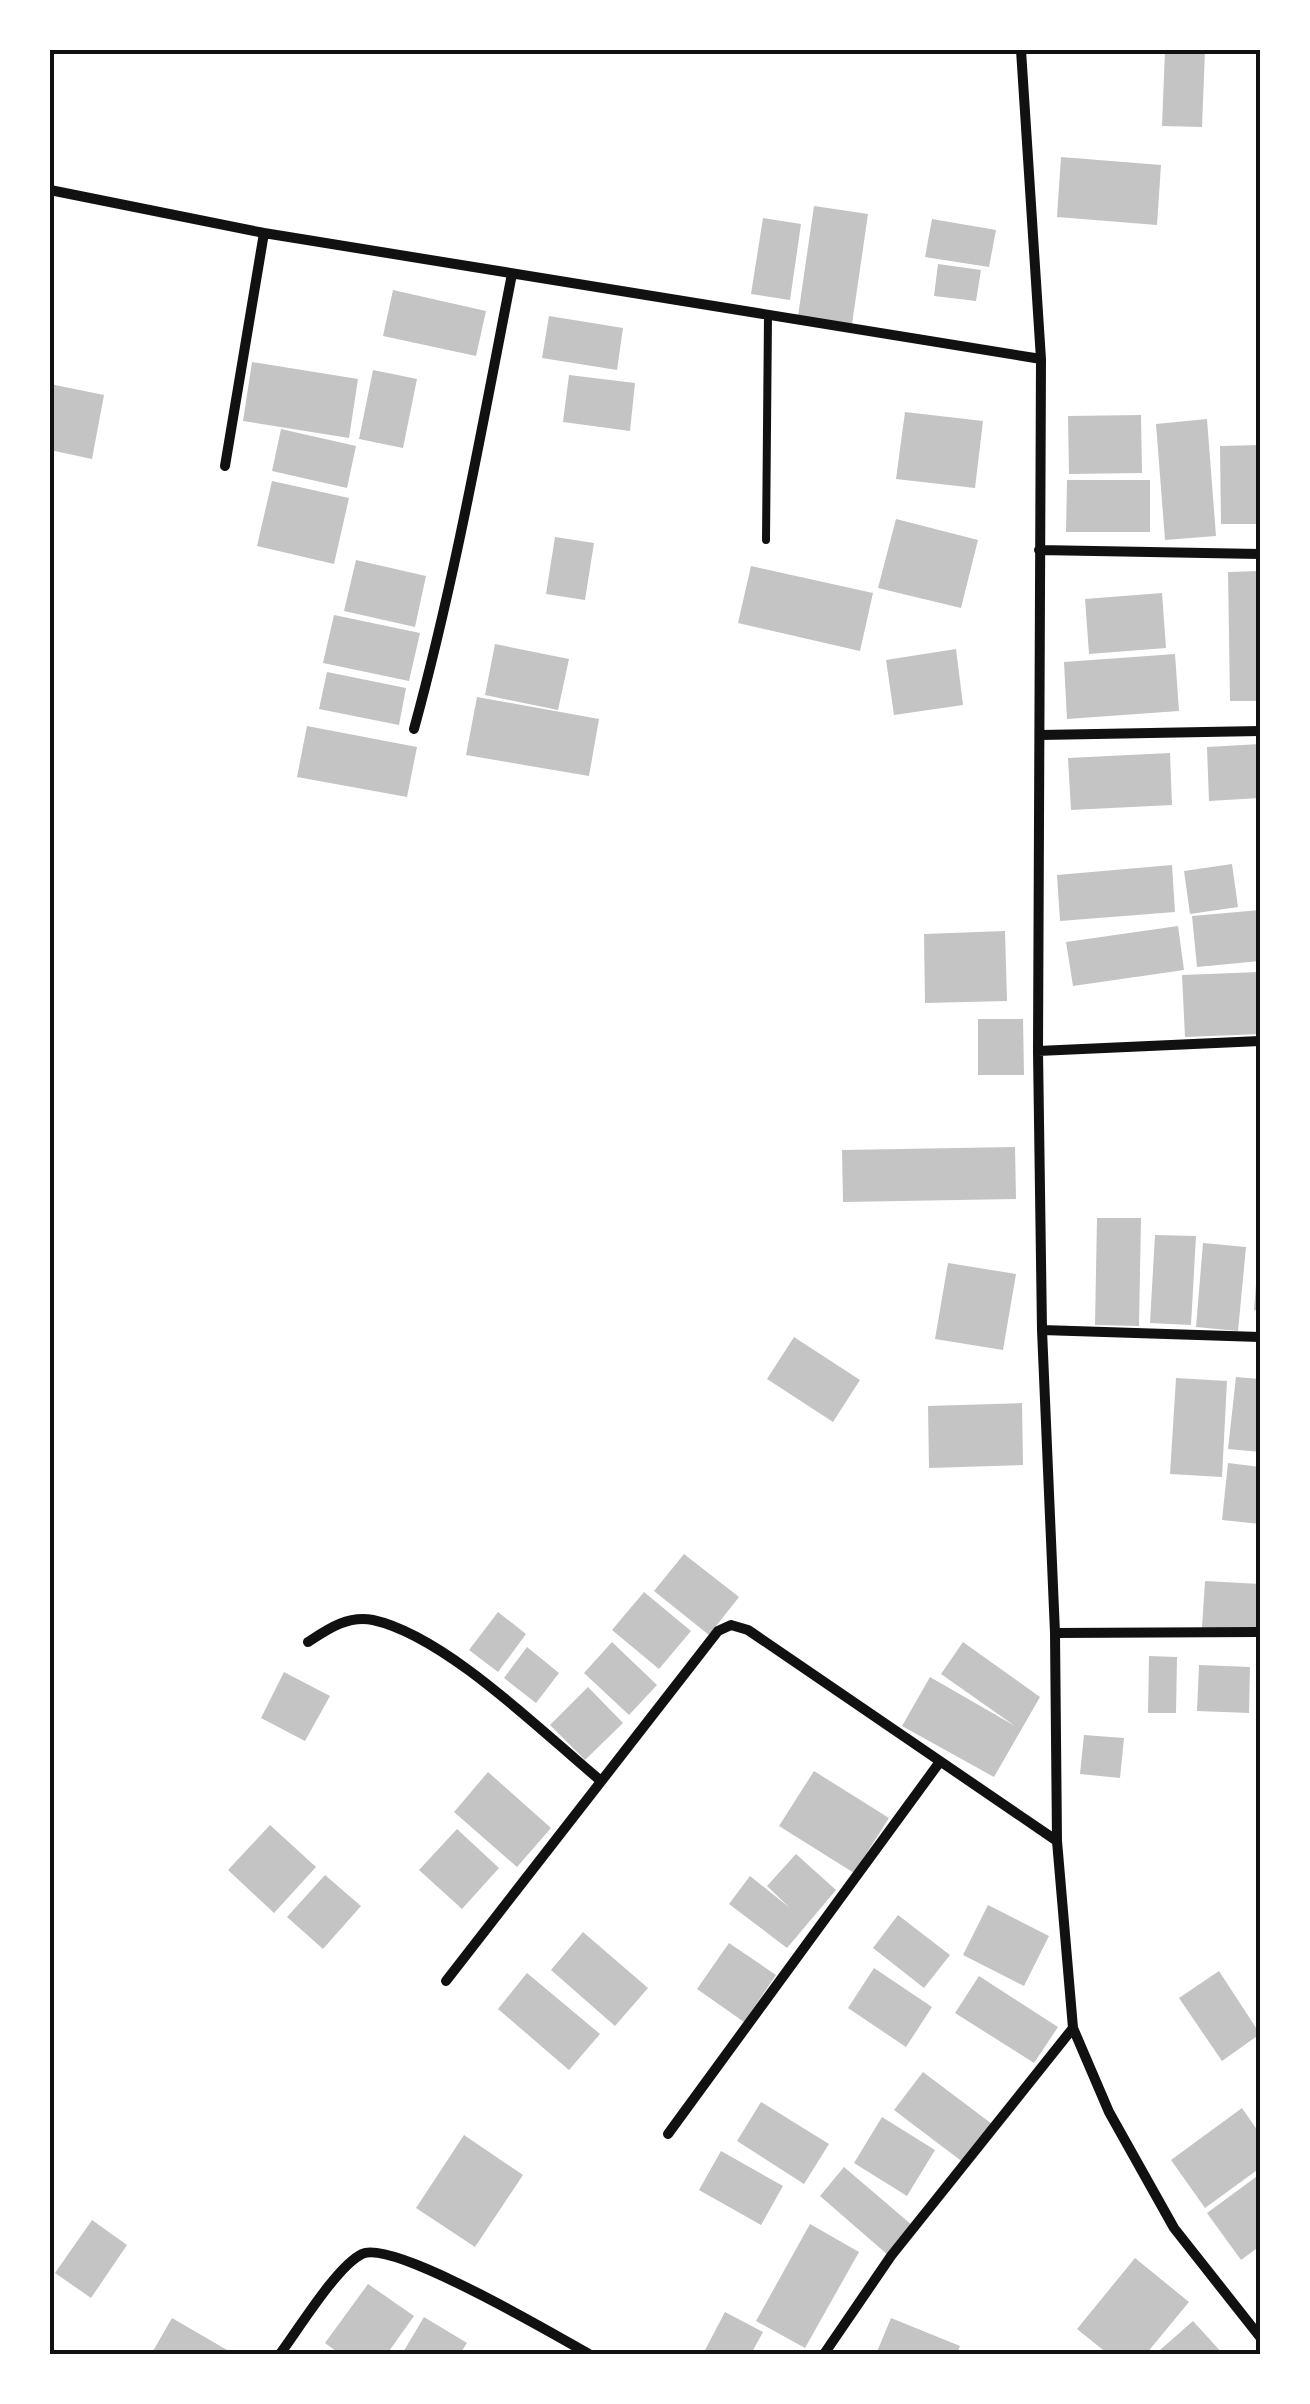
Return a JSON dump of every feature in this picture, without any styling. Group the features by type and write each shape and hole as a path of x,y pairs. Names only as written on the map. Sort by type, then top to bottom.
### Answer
{"street":[{"path":"1021,50 1041,359 1038,1052 1042,1330 1055,1633 1057,1841 1073,2028 1109,2112 1174,2228 1260,2337"},
{"path":"50,190 264,233 1041,359"},
{"path":"226,466 264,233"},
{"path":"414,729 454,568 512,274"},
{"path":"1039,550 1260,554"},
{"path":"1041,735 1260,731"},
{"path":"1038,1052 1260,1041"},
{"path":"1042,1330 1260,1337"},
{"path":"308,1642 340,1622 371,1620 444,1652 601,1782"},
{"path":"446,1982 718,1631 731,1625 748,1630 1057,1841"},
{"path":"1055,1633 1260,1632"},
{"path":"668,2134 939,1762"},
{"path":"824,2354 891,2256 1073,2028"},
{"path":"280,2354 348,2263 365,2252 390,2253 487,2298 589,2354"}],"lane":[{"path":"766,540 768,315"}],"building":[{"path":"1165,50 1205,50 1202,127 1162,126"},
{"path":"1061,157 1161,165 1157,225 1057,217"},
{"path":"814,206 868,214 852,324 798,316"},
{"path":"763,218 801,224 790,300 751,294"},
{"path":"932,219 996,230 989,267 925,257"},
{"path":"938,264 981,270 976,301 934,296"},
{"path":"393,290 486,311 476,356 383,336"},
{"path":"549,316 623,328 617,370 542,358"},
{"path":"252,362 358,379 349,438 243,421"},
{"path":"373,370 417,379 403,448 359,439"},
{"path":"569,375 635,383 630,431 563,422"},
{"path":"50,384 104,395 92,459 50,450"},
{"path":"905,412 983,421 975,488 896,479"},
{"path":"1141,415 1142,473 1069,474 1068,416"},
{"path":"1207,419 1216,536 1165,540 1156,424"},
{"path":"281,429 356,446 347,488 272,471"},
{"path":"1260,445 1260,524 1221,524 1220,446"},
{"path":"1067,480 1150,480 1150,532 1066,532"},
{"path":"272,481 349,498 334,564 257,546"},
{"path":"896,519 978,540 961,608 878,588"},
{"path":"555,537 594,543 585,600 546,594"},
{"path":"356,560 426,576 415,627 344,611"},
{"path":"751,566 873,593 860,651 738,623"},
{"path":"1260,571 1260,701 1230,701 1228,572"},
{"path":"1162,593 1166,648 1089,654 1085,599"},
{"path":"334,615 420,633 409,681 323,663"},
{"path":"495,644 569,659 558,710 485,695"},
{"path":"956,649 963,705 894,715 886,660"},
{"path":"1175,654 1179,711 1067,719 1064,662"},
{"path":"327,672 406,688 399,725 319,709"},
{"path":"477,697 599,719 589,776 466,755"},
{"path":"307,726 417,747 407,797 297,777"},
{"path":"1260,744 1260,798 1209,801 1207,747"},
{"path":"1170,753 1172,805 1071,810 1068,758"},
{"path":"1232,864 1238,907 1190,914 1184,871"},
{"path":"1172,865 1175,912 1060,921 1057,875"},
{"path":"1260,910 1260,961 1197,967 1192,916"},
{"path":"1178,926 1184,970 1073,986 1066,942"},
{"path":"1005,931 1007,1001 925,1003 924,934"},
{"path":"1260,972 1260,1034 1185,1037 1182,975"},
{"path":"978,1019 1023,1019 1024,1075 978,1075"},
{"path":"1015,1147 1016,1199 843,1202 842,1150"},
{"path":"1097,1218 1141,1218 1139,1326 1095,1325"},
{"path":"1155,1235 1196,1236 1191,1325 1150,1323"},
{"path":"1203,1243 1246,1247 1238,1331 1196,1327"},
{"path":"948,1263 1016,1274 1003,1350 935,1339"},
{"path":"1260,1272 1260,1311 1254,1310"},
{"path":"794,1337 860,1380 833,1422 767,1379"},
{"path":"1236,1377 1260,1379 1260,1452 1228,1449"},
{"path":"1176,1378 1227,1381 1222,1477 1170,1474"},
{"path":"1022,1403 1023,1465 929,1468 928,1406"},
{"path":"1228,1463 1260,1467 1260,1524 1222,1520"},
{"path":"684,1554 739,1597 709,1635 654,1591"},
{"path":"1205,1581 1260,1584 1260,1631 1202,1628"},
{"path":"644,1592 691,1631 659,1669 612,1630"},
{"path":"498,1612 526,1634 498,1672 469,1650"},
{"path":"612,1642 657,1685 629,1715 584,1673"},
{"path":"963,1642 1040,1697 994,1777 902,1726 930,1677 1015,1726 941,1674"},
{"path":"527,1647 559,1673 536,1703 504,1678"},
{"path":"1149,1656 1177,1657 1176,1713 1148,1713"},
{"path":"1199,1665 1250,1667 1249,1713 1197,1711"},
{"path":"284,1672 330,1696 305,1741 261,1718"},
{"path":"588,1687 623,1723 585,1760 550,1725"},
{"path":"1084,1735 1124,1738 1120,1778 1080,1774"},
{"path":"814,1771 889,1818 854,1873 779,1826"},
{"path":"488,1772 551,1828 517,1867 454,1812"},
{"path":"270,1825 316,1867 274,1913 228,1870"},
{"path":"457,1829 499,1868 462,1909 419,1870"},
{"path":"796,1854 836,1890 787,1948 729,1904 750,1876 790,1908 767,1886"},
{"path":"325,1875 361,1906 323,1949 287,1917"},
{"path":"988,1905 1049,1936 1024,1986 963,1955"},
{"path":"898,1915 950,1955 924,1988 873,1948"},
{"path":"583,1932 648,1988 615,2026 551,1970"},
{"path":"729,1943 776,1975 744,2022 697,1989"},
{"path":"874,1968 932,2007 906,2047 848,2008"},
{"path":"1219,1971 1260,2034 1222,2061 1179,1998"},
{"path":"527,1973 600,2034 569,2070 498,2009"},
{"path":"979,1976 1058,2027 1034,2063 955,2013"},
{"path":"923,2072 992,2124 964,2163 894,2110"},
{"path":"761,2102 829,2144 804,2184 737,2141"},
{"path":"1242,2108 1260,2134 1260,2168 1205,2208 1171,2160"},
{"path":"882,2117 935,2150 907,2196 854,2163"},
{"path":"464,2135 523,2175 475,2247 416,2208"},
{"path":"721,2151 783,2186 761,2225 699,2190"},
{"path":"844,2167 913,2226 888,2255 820,2196"},
{"path":"1260,2174 1260,2246 1241,2260 1207,2213"},
{"path":"92,2220 127,2245 91,2298 55,2273"},
{"path":"810,2224 859,2252 805,2348 756,2321"},
{"path":"1135,2258 1189,2302 1146,2354 1108,2354 1077,2329"},
{"path":"368,2284 414,2316 387,2354 340,2354 325,2343"},
{"path":"725,2312 763,2332 751,2354 703,2354"},
{"path":"424,2317 467,2343 460,2354 402,2354"},
{"path":"172,2318 234,2354 153,2351"},
{"path":"891,2318 960,2346 957,2354 876,2354"},
{"path":"1193,2321 1223,2354 1164,2354 1160,2350"}]}
